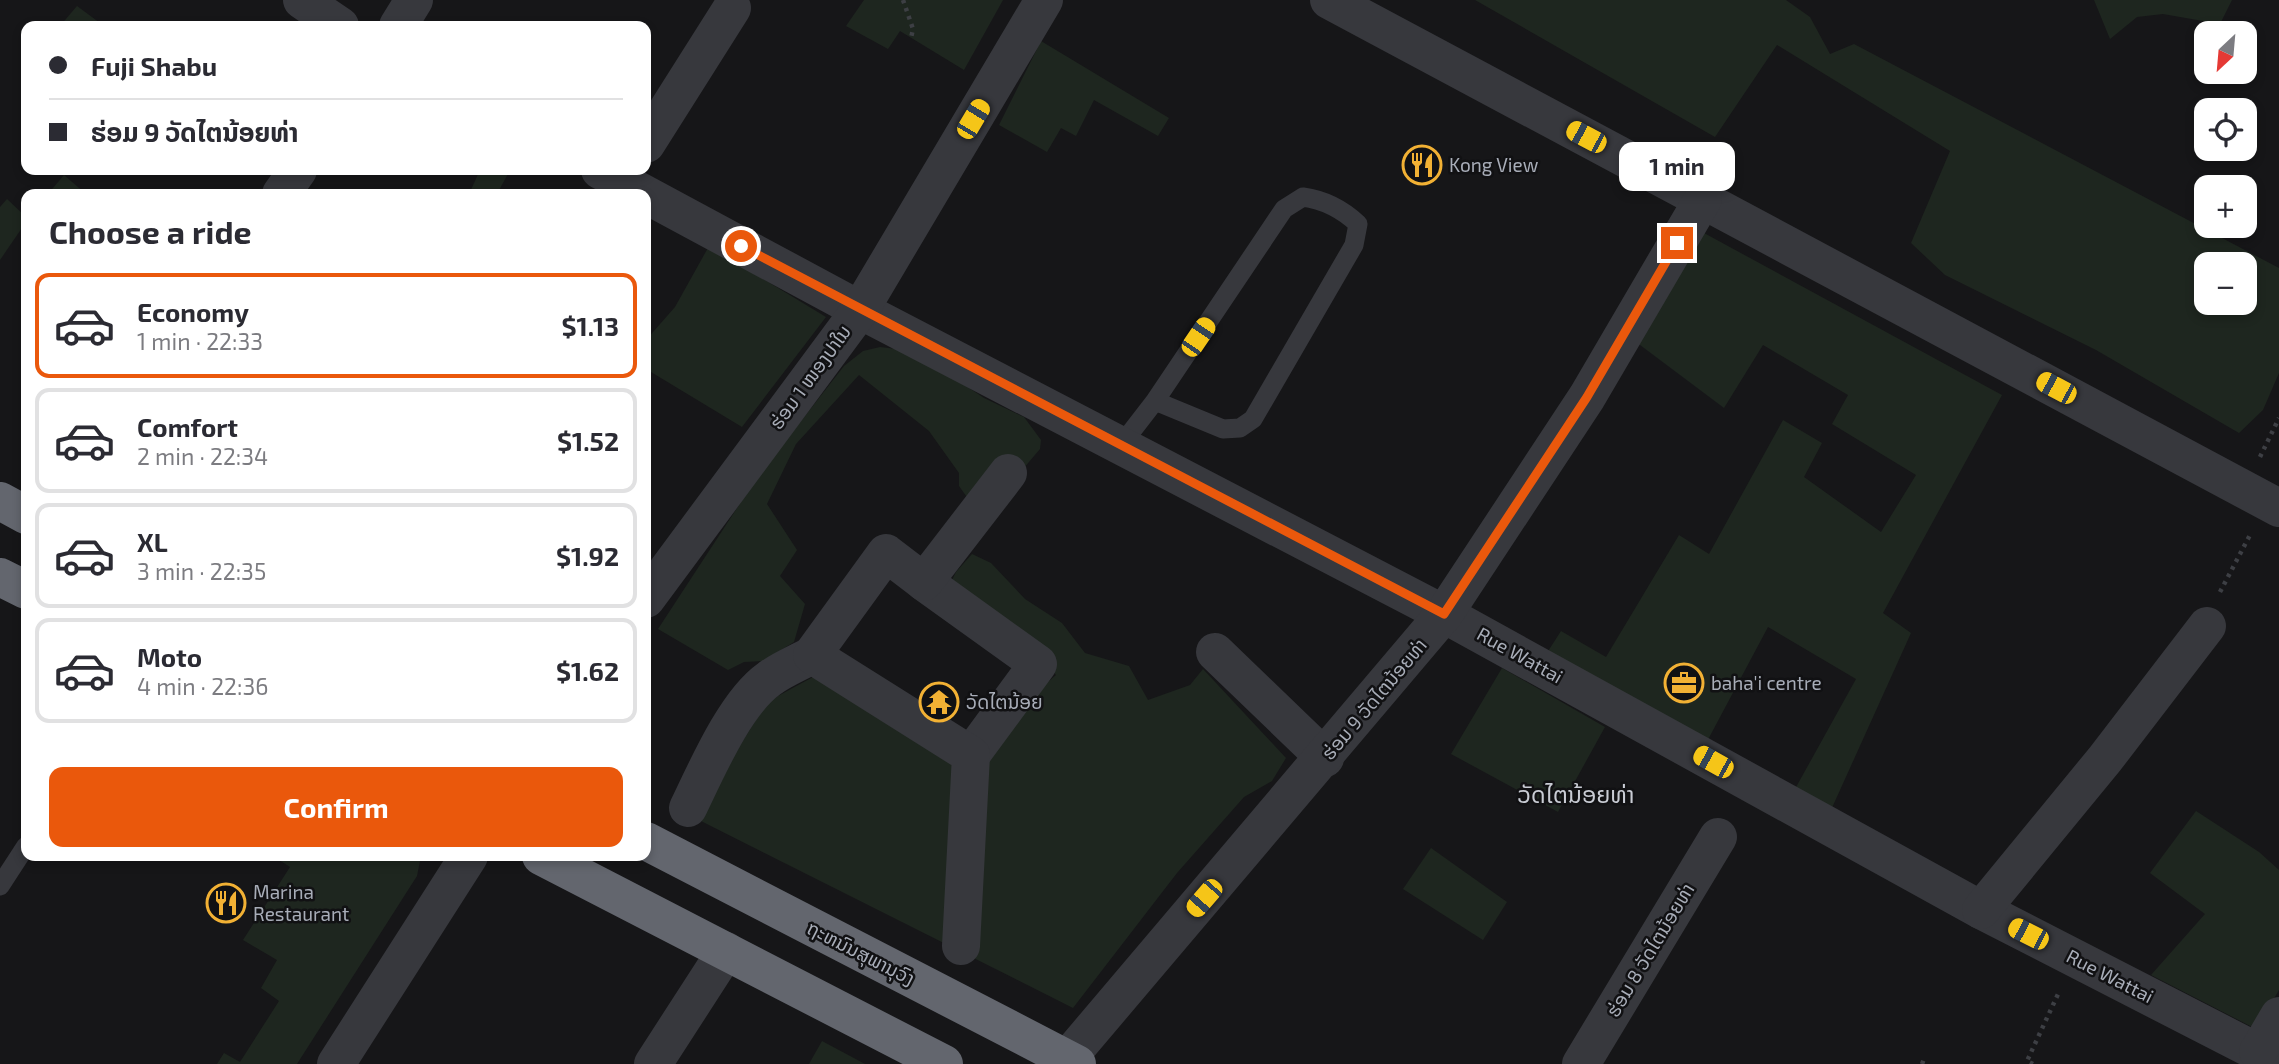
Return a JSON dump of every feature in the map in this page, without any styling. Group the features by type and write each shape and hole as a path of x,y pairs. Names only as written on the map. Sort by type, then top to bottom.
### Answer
{"highway":[{"path":"0,501 21,512"},
{"path":"0,577 21,588"},
{"name":"ຖະຫນົນສຸພານຸວົງ","path":"651,844 1072,1061"},
{"path":"551,861 944,1064"}],"street":[{"path":"302,0 333,21"},
{"path":"401,21 414,0"},
{"name":"ຮ່ອມ 1 ໜອງປາໃນ","path":"651,592 860,310 1044,0"},
{"path":"1329,0 2273,505"},
{"path":"651,136 732,8"},
{"name":"Rue Wattai","path":"619,175 644,189"},
{"name":"Rue Wattai","path":"651,193 860,310 1444,614 1981,910 2268,1057"},
{"name":"ຮ່ອມ 9 ວັດໄຕນ້ອຍທ່າ","path":"1072,1061 1444,614 1587,397 1703,199"},
{"path":"924,582 1008,473"},
{"path":"688,808 720,742 749,701 768,680 812,655 886,553 1038,664 971,755 961,946"},
{"path":"1981,910 2105,759 2207,626"},
{"path":"1215,652 1325,758"},
{"path":"812,655 971,755"},
{"name":"ຮ່ອມ 8 ວັດໄຕນ້ອຍທ່າ","path":"1581,1064 1718,837"},
{"path":"336,1064 466,861"},
{"path":"653,1064 726,951"},
{"path":"2268,1057 2279,1016"}],"lane":[{"path":"1121,445 1155,401 1284,209 1303,197 1321,200 1348,214 1358,225 1354,245 1253,419 1240,428 1223,429 1155,401"},
{"path":"0,886 21,854"}],"path":[{"path":"903,0 913,29 911,38"},
{"path":"2274,428 2279,418"},
{"path":"2207,626 2219,595 2273,505"},
{"path":"2033,1064 2027,1061 2075,958"}],"shaded area":[{"path":"864,0 1003,0 964,70 900,31 888,49 846,26"},
{"path":"1475,0 1786,0 1810,17 1830,54 1854,44 2194,223 2194,238 2222,238 2249,252 2194,252 2194,315 2257,315 2257,256 2279,268 2279,373 2263,410 2239,433 2096,350 1945,275 1911,243 1950,151 1777,45 1715,137"},
{"path":"2094,0 2232,0 2222,21 2203,21 2163,14 2137,17 2110,39"},
{"path":"77,6 97,21 64,21"},
{"path":"1041,41 1169,118 1158,136 1094,100 1076,136 1061,128 1047,152 999,125"},
{"path":"64,175 80,189 52,189"},
{"path":"478,175 507,175 500,189 471,189"},
{"path":"7,199 21,212 21,229 0,260 0,207"},
{"path":"1693,227 2002,395 1883,613 1911,633 1831,810 1795,789 1856,679 1768,627 1703,749 1543,659 1561,631 1606,657 1679,535 1709,554 1783,420 1822,443 1804,477 1881,532 1916,475 1832,424 1848,395 1763,345 1724,408 1632,339"},
{"path":"709,246 826,317 742,427 651,372 651,334 675,307"},
{"path":"880,347 914,351 984,398 1024,417 1041,440 1040,449 1007,488 969,500 959,486 959,473 929,431 859,375 796,444 767,504 797,550 780,576 805,604 794,642 763,661 744,662 728,670 658,629 758,476 844,366 863,351"},
{"path":"972,554 991,563 1025,599 1062,623 1085,653 1129,666 1148,700 1190,685 1203,669 1286,758 1272,781 1244,797 1177,873 1073,1008 695,818 767,702 813,677 980,774 1008,716 1056,675 1036,650 945,594 956,572"},
{"path":"1502,668 1605,727 1558,812 1451,754"},
{"path":"2196,811 2259,852 2279,870 2279,990 2256,1029 2151,975 2205,914 2150,873"},
{"path":"1431,848 1507,902 1483,940 1403,889"},
{"path":"281,861 420,861 417,876 297,1064 217,1064 224,1053 240,1062 279,1001 261,988 277,960 243,940 290,867"},
{"path":"822,1041 865,1064 809,1064"}],"place":[{"name":"Kong View","path":"1422,165"},
{"name":"baha'i centre","path":"1684,683"},
{"name":"ວັດໄຕນ້ອຍ","path":"939,702"},
{"name":"Marina Restaurant","path":"226,903"}],"district":[{"name":"ວັດໄຕນ້ອຍທ່າ","path":"1576,795"}],"route":[{"path":"741,246 1444,614 1587,397 1677,243"}]}
